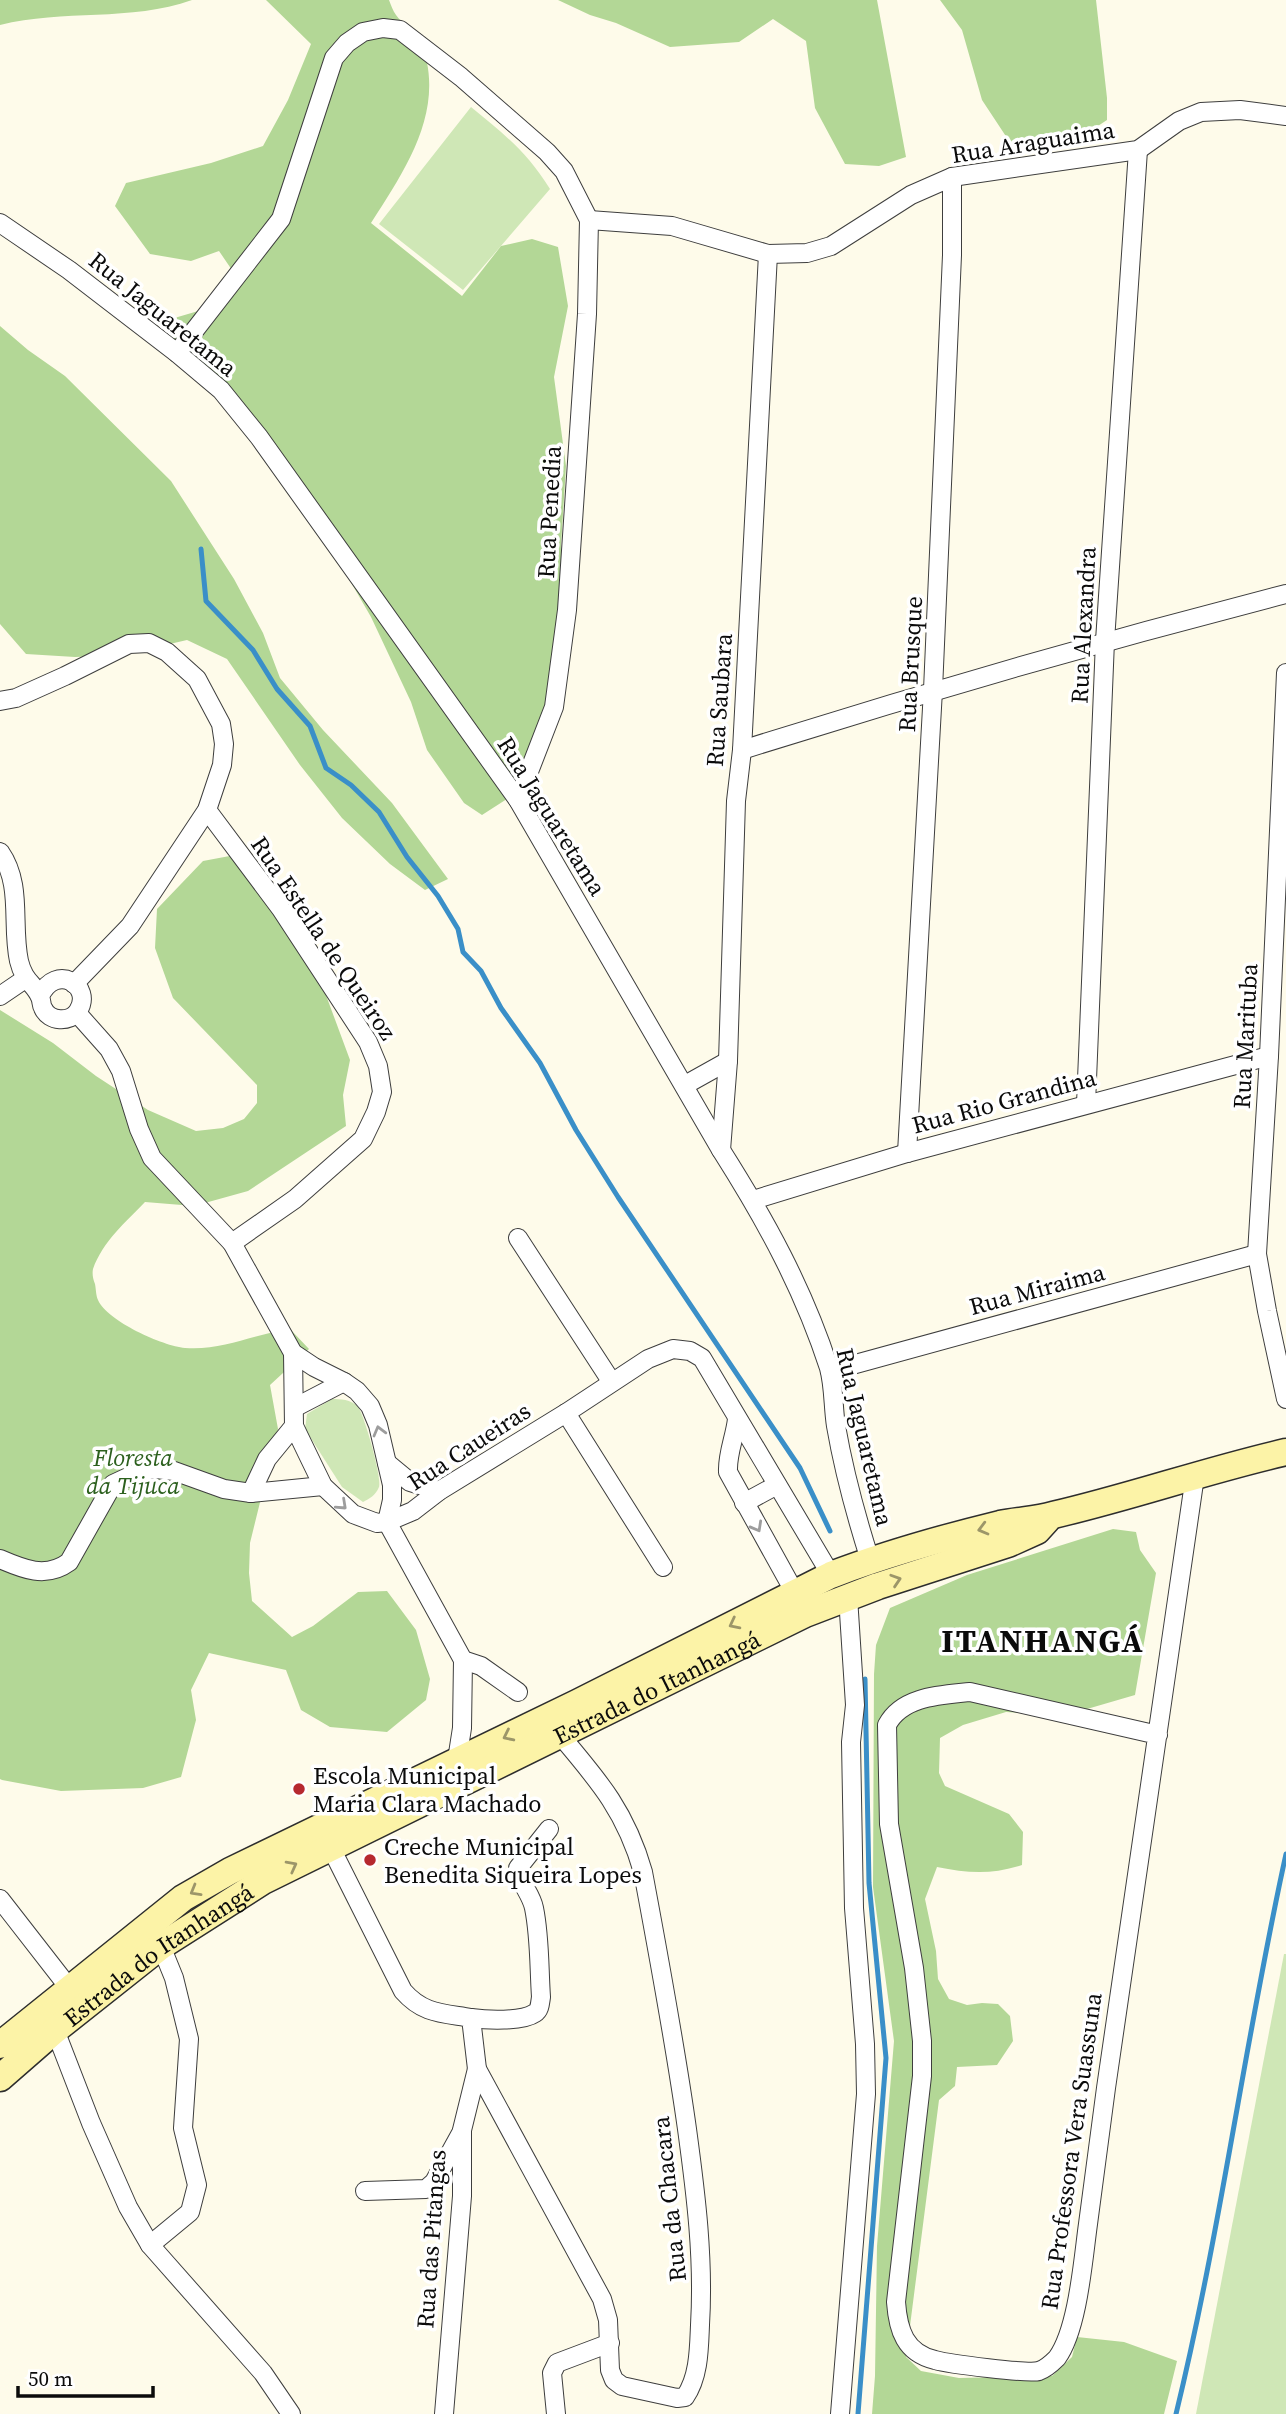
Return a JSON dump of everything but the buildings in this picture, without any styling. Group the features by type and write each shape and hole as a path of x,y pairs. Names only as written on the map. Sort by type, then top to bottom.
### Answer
{"main road":[{"name":"Estrada do Itanhangá","path":"0,2078 55,2030 161,1946 263,1881 559,1735 800,1604 831,1575 870,1560 1001,1524 1050,1516 1286,1452"},
{"name":"Estrada do Itanhangá","path":"0,2045 183,1898 230,1871 589,1697 800,1604 848,1597 1007,1544 1037,1531 1050,1516"}],"street":[{"path":"177,353 281,219 334,58 347,43 363,32 383,28 400,30 461,76 547,152 564,172 589,220"},
{"name":"Rua Araguaima","path":"589,220 672,226 768,254 807,253 831,246 911,195 952,177 1138,150 1179,121 1201,112 1240,110 1286,116"},
{"name":"Rua Alexandra","path":"1086,1104 1105,641 1138,150"},
{"name":"Rua Brusque","path":"907,1153 933,690 952,255 952,177"},
{"name":"Rua Penedia","path":"518,800 554,707 568,610 587,314 589,220"},
{"name":"Rua Jaguaretama","path":"0,223 69,270 221,390 258,437 518,800 721,1150 753,1200 791,1270 830,1371 836,1425 847,1480 870,1560"},
{"name":"Rua Saubara","path":"721,1150 729,1061 736,801 742,750 768,254"},
{"path":"742,750 933,690 1105,641 1286,594"},
{"path":"0,701 16,698 65,677 130,644 149,643 167,652 197,679 220,723 224,744 222,765 207,810 130,926 74,984"},
{"name":"Rua Marituba","path":"1286,673 1269,1056 1257,1254 1286,1399"},
{"name":"Rua Estella de Queiroz","path":"207,810 281,909 368,1042 378,1066 382,1092 376,1112 362,1139 295,1199 232,1243"},
{"path":"0,852 8,863 16,893 19,959 24,979 40,996 43,1009 52,1018 65,1019 77,1013 82,1001 80,989 70,980 57,978 46,985 40,996"},
{"path":"0,996 24,979"},
{"path":"77,1013 109,1049 121,1071 139,1129 152,1158 232,1243 293,1353 344,1382 357,1391 370,1406 378,1424 392,1485 387,1522 463,1660 462,1728 457,1760"},
{"name":"Rua Rio Grandina","path":"753,1200 907,1153 1269,1056"},
{"path":"685,1085 729,1061"},
{"path":"518,1238 611,1381"},
{"name":"Rua Miraima","path":"830,1371 1257,1254"},
{"name":"Rua Caueiras","path":"387,1522 413,1511 439,1490 566,1413 648,1359 673,1349 690,1351 702,1358 831,1575"},
{"path":"293,1353 294,1417 323,1486 353,1514 368,1521 387,1522"},
{"path":"251,1493 267,1459 294,1417 344,1382"},
{"path":"566,1413 663,1567"},
{"path":"737,1419 736,1434 727,1462 728,1472 800,1604"},
{"path":"387,1463 410,1482 439,1490"},
{"path":"0,1559 29,1572 58,1570 69,1562 113,1484 141,1471 174,1471 224,1489 251,1493 323,1486"},
{"name":"Rua Professora Vera Suassuna","path":"1158,1735 970,1692 939,1695 905,1705 893,1713 887,1725 889,1824 915,1968 922,2041 922,2076 897,2289 897,2321 902,2338 915,2352 934,2360 1040,2371 1056,2360 1067,2340 1075,2305 1158,1735 1195,1475"},
{"path":"744,1503 777,1485"},
{"path":"840,2414 866,2094 865,2043 854,1908 851,1742 855,1705 848,1597"},
{"path":"463,1660 481,1666 518,1692"},
{"name":"Rua da Chacara","path":"471,2018 477,2069 602,2299 608,2320 610,2370 614,2381 622,2386 677,2399 685,2397 691,2388 698,2355 702,2290 701,2246 681,2080 643,1872 635,1844 620,1812 601,1783 559,1735"},
{"path":"330,1846 403,1991 414,2004 429,2011 471,2018 524,2017 536,2013 541,1997 534,1907 529,1891 518,1877 518,1868 549,1829"},
{"path":"0,1899 70,1989"},
{"path":"149,2245 190,2212 197,2185 183,2128 189,2039 174,1978 161,1946"},
{"path":"55,2030 112,2171 149,2245 263,2373 291,2414"},
{"name":"Rua das Pitangas","path":"444,2414 461,2196 462,2130 477,2069"},
{"path":"365,2190 426,2189 434,2182 462,2130"},
{"path":"556,2414 552,2374 557,2363 610,2343"}],"green space":[{"path":"0,0 192,0 145,11 48,17 0,25"},
{"path":"266,0 389,0 394,12 419,37 427,63 429,87 420,135 398,180 371,223 462,296 501,246 532,239 558,247 568,306 554,377 566,466 561,545 565,634 530,784 482,815 464,803 427,750 411,702 371,617 260,425 226,383 169,343 171,319 205,309 234,273 219,251 191,261 150,254 115,206 126,183 211,163 263,146 288,100 311,44"},
{"path":"558,0 877,0 906,157 879,166 845,164 815,108 806,41 773,19 739,42 670,47"},
{"path":"940,0 1096,0 1107,120 1072,143 1013,147 982,100 962,30"},
{"path":"471,107 524,154 550,189 463,290 379,224"},
{"path":"0,326 65,376 171,481 234,579 263,633 280,678 323,730 392,803 448,879 425,890 390,864 342,818 300,765 227,659 187,640 122,655 75,657 26,654 0,624"},
{"name":"Floresta da Tijuca","path":"235,855 310,952 350,1060 343,1095 346,1126 248,1191 194,1206 145,1202 116,1232 97,1259 93,1273 97,1297 103,1308 124,1324 175,1346 212,1347 290,1329 309,1349 270,1385 278,1429 250,1543 252,1601 292,1637 313,1626 358,1592 387,1591 416,1630 430,1679 426,1700 387,1732 330,1727 301,1710 286,1670 209,1653 191,1690 196,1720 181,1777 143,1788 61,1791 2,1780 0,1010 53,1043 96,1076 148,1110 196,1131 223,1128 244,1119 257,1103 257,1085 173,998 155,948 157,909 203,861"},
{"path":"332,1399 355,1404 361,1412 368,1433 379,1487 363,1502 342,1487 305,1429 307,1414"},
{"path":"1113,1529 1136,1532 1140,1550 1156,1573 1135,1695 1063,1716 1006,1712 963,1725 940,1738 939,1773 945,1786 1009,1814 1023,1832 1022,1865 979,1872 937,1867 925,1899 936,1951 938,1979 949,1999 967,2005 998,2004 1010,2016 1013,2041 997,2065 957,2067 955,2086 939,2100 906,2357 921,2371 959,2378 1052,2376 1072,2357 1077,2337 1124,2342 1177,2361 1164,2414 872,2414 877,2246 894,2041 873,1887 876,1645 890,1608 967,1575"},
{"path":"1284,1954 1286,2414 1196,2414"}],"waterway":[{"path":"201,549 206,601 253,650 277,689 310,726 326,768 351,785 379,812 407,857 438,896 458,929 463,952 481,971 501,1008 540,1063 576,1130 618,1197 800,1468 830,1531"},
{"path":"858,2414 886,2058 869,1883 865,1679"},
{"path":"1176,2414 1206,2275 1286,1854"}],"place":[{"name":"Escola Municipal Maria Clara Machado","path":"299,1789"},
{"name":"Creche Municipal Benedita Siqueira Lopes","path":"370,1860"}],"district":[{"name":"ITANHANGÁ","path":"1043,1641"}]}
